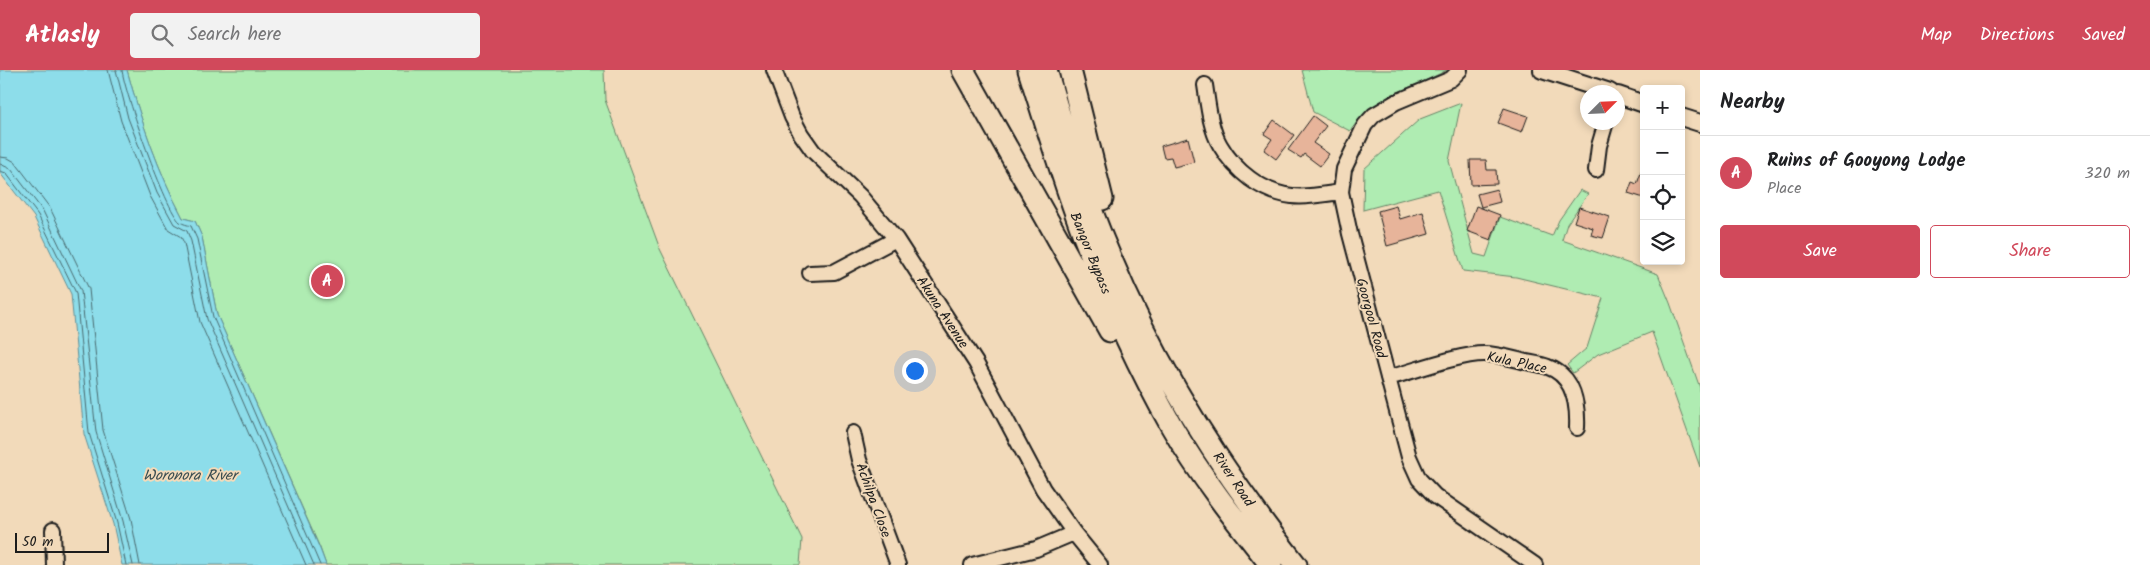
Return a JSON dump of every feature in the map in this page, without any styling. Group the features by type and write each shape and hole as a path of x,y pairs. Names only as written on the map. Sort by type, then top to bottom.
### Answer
{"main road":[{"path":"963,70 1136,376 1173,427"},
{"name":"Bangor Bypass","path":"1029,70 1089,250 1122,328 1173,427"},
{"name":"Bangor Bypass","path":"1046,70 1072,152 1110,256 1152,344 1177,390"},
{"path":"1070,70 1097,182 1110,223 1133,285 1177,390"},
{"name":"River Road","path":"1177,390 1245,496 1296,565"},
{"name":"River Road","path":"1173,427 1198,469 1271,565"}],"street":[{"name":"Akuna Avenue","path":"774,70 792,117 813,151 860,196 896,239 976,363 1034,473 1074,533 1100,565"},
{"name":"Goorgool Road","path":"1460,70 1451,79 1396,102 1374,116 1365,125 1344,169 1341,192 1350,234 1409,457 1418,479 1435,496 1535,565"},
{"path":"1542,70 1588,85"},
{"path":"1205,85 1209,113 1219,144 1238,170 1264,189 1292,196 1341,192"},
{"path":"1625,97 1640,103"},
{"path":"1685,118 1700,123"},
{"path":"1596,170 1599,146 1604,130"},
{"path":"810,273 834,272 896,239"},
{"name":"Kula Place","path":"1388,378 1484,354 1501,356 1550,368 1562,376 1571,389 1578,406 1577,428"},
{"name":"Achilpa Close","path":"853,433 859,460 898,565"},
{"path":"53,530 54,565"},
{"path":"972,565 1036,549 1074,533"}],"green space":[{"path":"127,70 604,70 605,100 660,249 802,539 800,565 326,565 217,315 202,237 195,221 183,218 166,182 144,127"},
{"path":"1302,70 1447,70 1383,100 1361,118 1350,131 1313,112"},
{"path":"1461,103 1449,161 1474,254 1486,257 1500,217 1552,236 1559,220 1580,190 1588,194 1567,224 1562,240 1658,274 1700,388 1700,467 1652,332 1598,354 1573,373 1567,365 1587,348 1603,298 1516,277 1463,271 1438,190 1363,210 1364,169 1420,119"}],"water":[{"name":"Woronora River","path":"0,70 127,70 144,127 166,182 183,218 195,221 202,237 217,315 326,565 122,565 113,524 84,434 71,294 34,217 0,173"}],"building":[{"path":"1504,108 1528,116 1522,132 1498,123"},
{"path":"1313,116 1326,126 1313,143 1329,154 1320,166 1304,154 1301,158 1288,150"},
{"path":"1274,120 1294,135 1276,159 1264,150 1272,139 1264,134"},
{"path":"1188,138 1194,162 1174,167 1171,157 1164,158 1161,146"},
{"path":"1470,160 1486,160 1487,170 1496,170 1497,184 1471,185"},
{"path":"1640,176 1640,197 1628,193 1632,182 1637,184"},
{"path":"1497,189 1500,202 1481,207 1477,194"},
{"path":"1396,206 1400,219 1423,212 1429,234 1387,246 1378,211"},
{"path":"1476,206 1500,215 1491,240 1467,231"},
{"path":"1579,207 1610,217 1603,238 1591,235 1593,228 1574,222"}],"place":[{"name":"Ruins of Gooyong Lodge","path":"327,281"}]}
